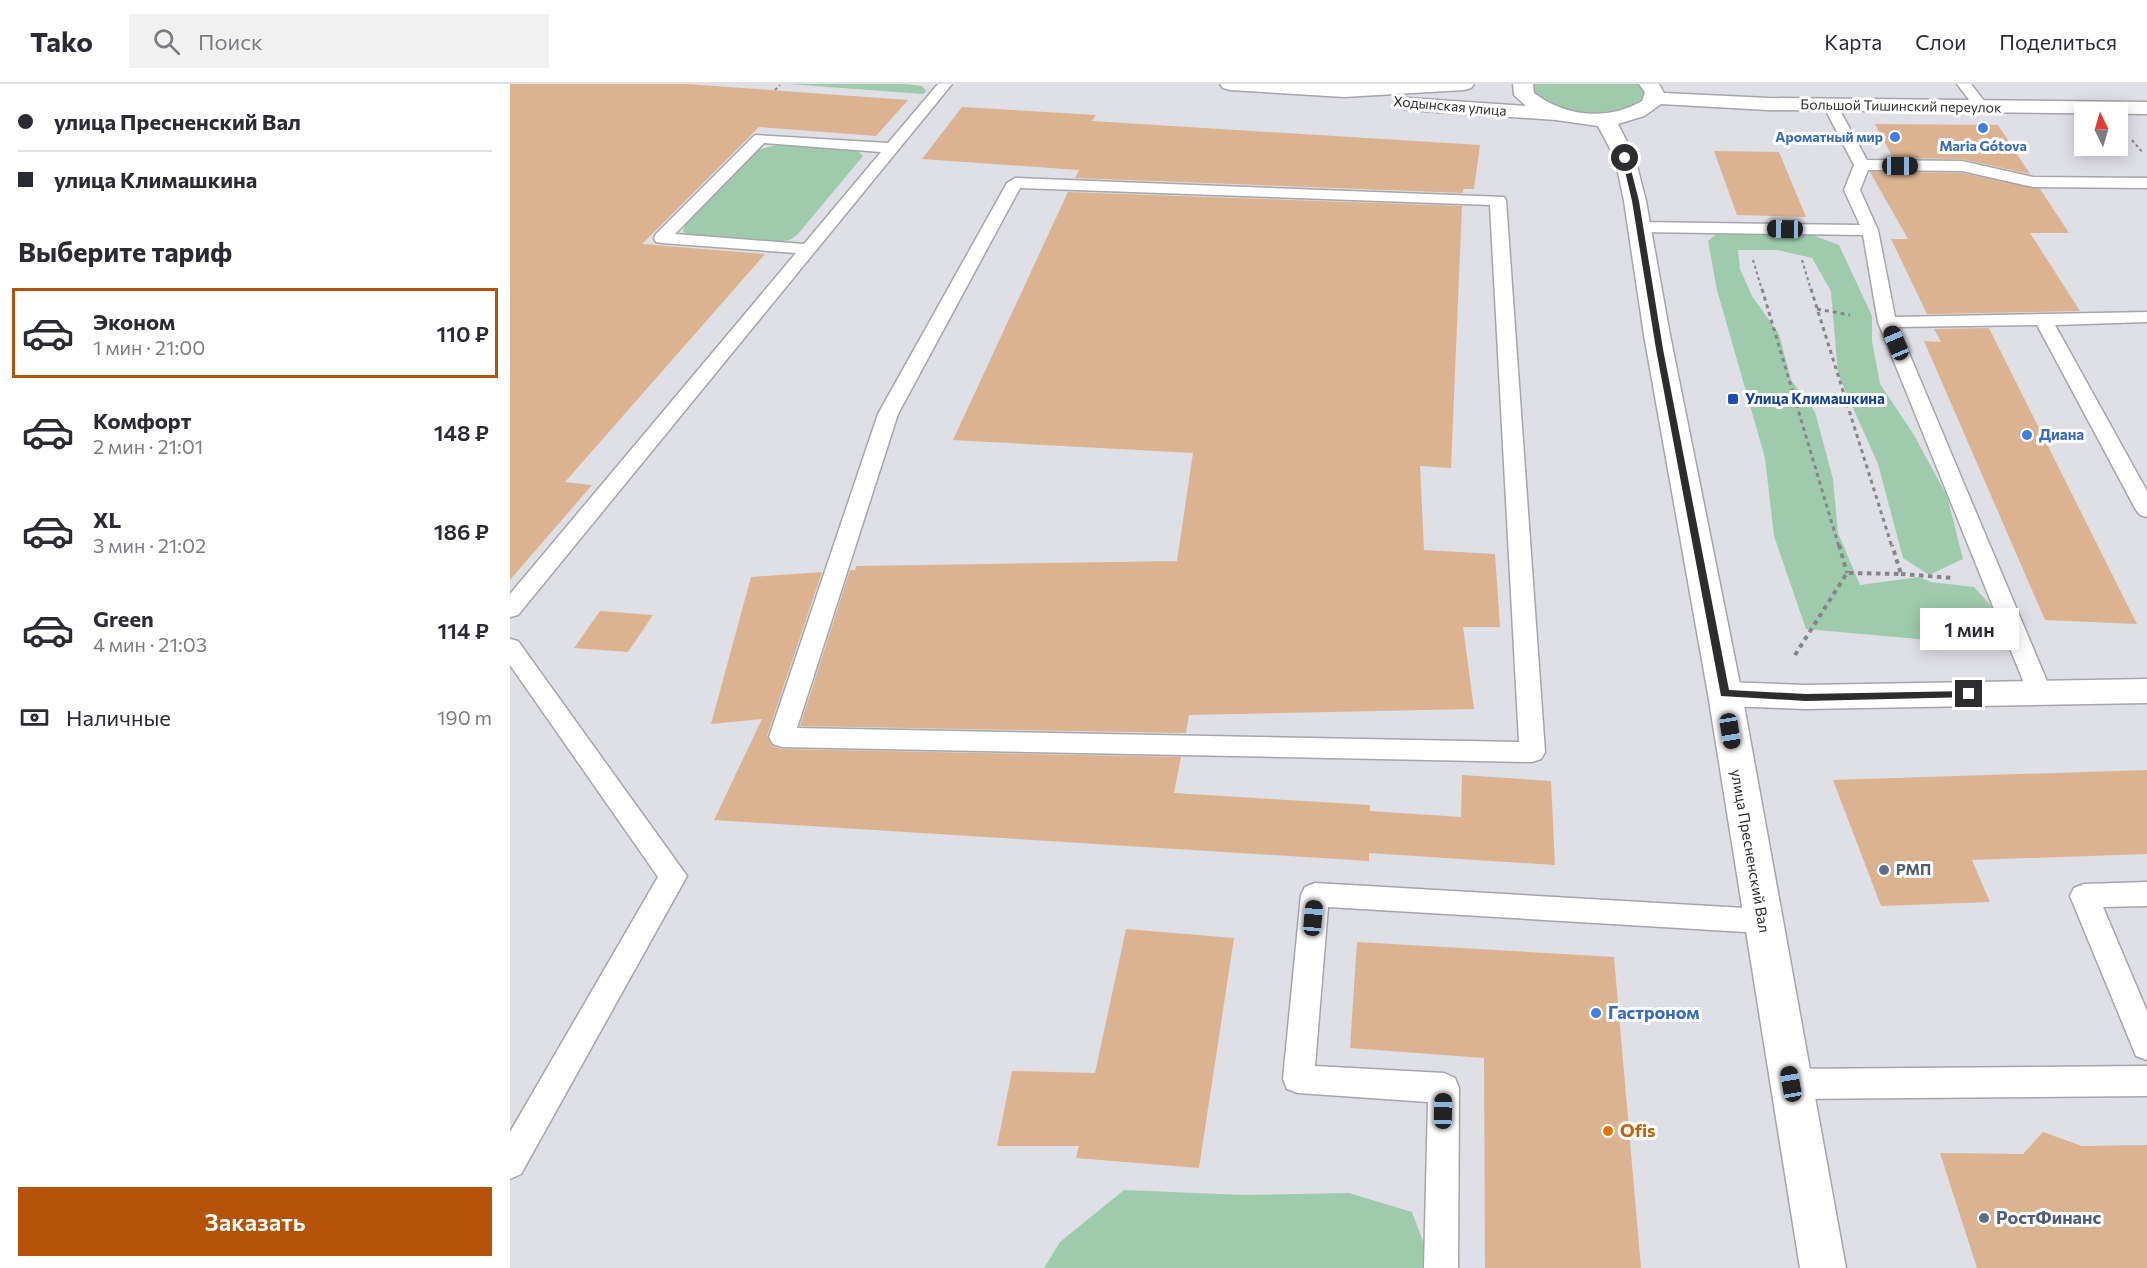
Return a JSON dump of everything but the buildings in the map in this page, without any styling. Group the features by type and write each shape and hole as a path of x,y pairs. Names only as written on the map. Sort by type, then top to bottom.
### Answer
{"main road":[{"name":"Ходынская улица","path":"1230,84 1344,91 1464,84"},
{"path":"1523,84 1524,95 1532,102 1558,114"},
{"name":"Ходынская улица","path":"1344,91 1430,107 1605,119 1633,114 1650,104 1652,91"},
{"name":"Большой Тишинский переулок","path":"1652,91 1830,105 2147,108"},
{"name":"улица Пресненский Вал","path":"1605,119 1625,158 1639,227 1725,694 1823,1268"},
{"path":"1725,694 1806,698 2147,692"}],"lane":[{"path":"510,609 945,84"},
{"path":"1964,84 1982,106"},
{"path":"1830,105 1862,165 1852,190 1887,322 2040,693"},
{"path":"808,249 662,237 760,138 892,148"},
{"path":"1862,165 1962,166 2033,182 2147,183"},
{"path":"1015,183 1498,200 1532,752 782,737 888,414 1015,183"},
{"path":"1639,227 1863,230"},
{"path":"1887,322 2147,317"},
{"path":"2043,320 2147,510"},
{"path":"510,647 673,876 510,1163"},
{"path":"2147,894 2084,896 2147,1046"},
{"path":"1441,1268 1444,1088 1298,1078 1315,895 1762,921"},
{"path":"1791,1084 2147,1081"}],"path":[{"path":"775,90 780,85"},
{"path":"1863,230 1802,260 1901,574"},
{"path":"1752,259 1847,573 1795,655"},
{"path":"1847,573 1901,574 1994,581"}],"green space":[{"path":"788,84 904,84 922,86 926,91 923,94"},
{"path":"1534,84 1640,84 1646,94 1633,107 1622,111 1583,114 1563,111 1552,106 1534,94"},
{"path":"777,145 854,151 863,156 798,234 789,240 734,241 683,232 685,224 757,150"},
{"path":"1763,231 1812,235 1839,245 1872,316 1872,341 1880,384 1914,435 1947,496 1963,559 1929,575 1903,558 1878,464 1838,374 1831,291 1812,258 1777,250 1738,250 1740,269 1752,296 1779,334 1791,380 1815,412 1833,479 1838,533 1860,585 1919,577 1931,582 1974,587 1992,607 1993,627 1952,642 1806,629 1774,536 1765,458 1717,290 1708,241 1719,232"},
{"path":"1124,1190 1244,1195 1349,1193 1412,1212 1433,1268 1044,1268 1060,1242"}],"place":[{"name":"Maria Gótova","path":"1983,128"},
{"name":"Ароматный мир","path":"1895,137"},
{"name":"Улица Климашкина","path":"1733,399"},
{"name":"Диана","path":"2027,435"},
{"name":"РМП","path":"1884,870"},
{"name":"Гастроном","path":"1596,1013"},
{"name":"Ofis","path":"1608,1131"},
{"name":"РостФинанс","path":"1984,1218"}],"route":[{"path":"1625,158 1635,201 1660,349 1725,694 1806,698 1969,694"}]}
